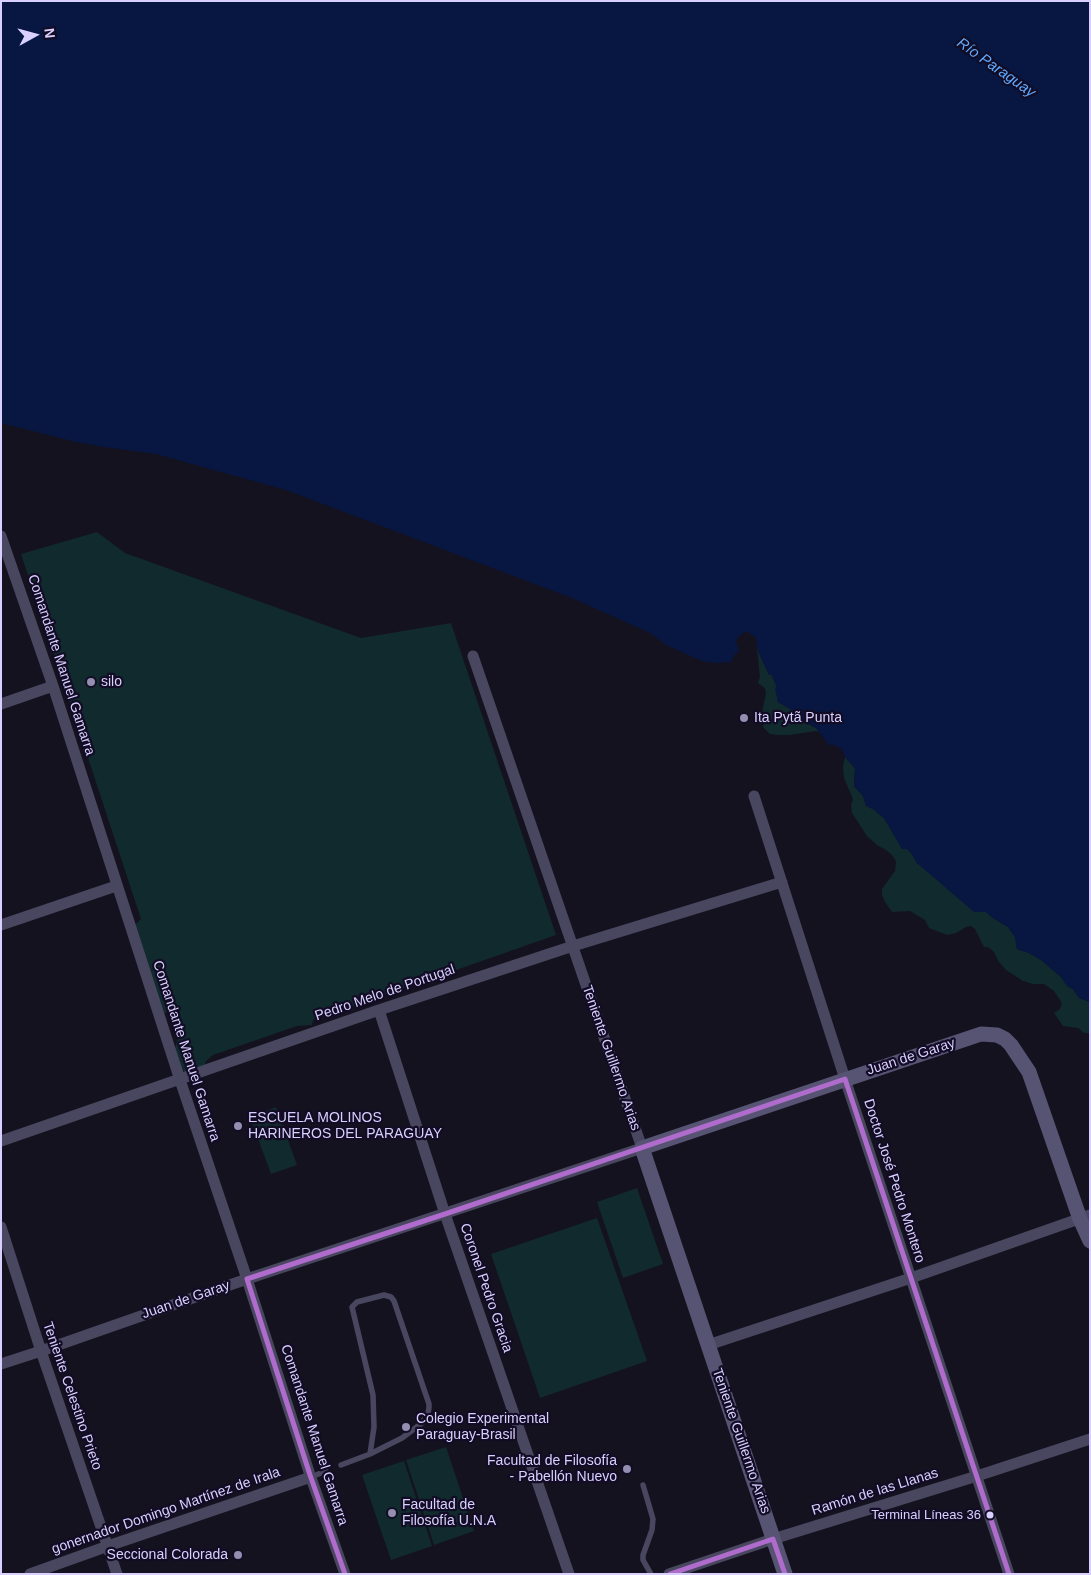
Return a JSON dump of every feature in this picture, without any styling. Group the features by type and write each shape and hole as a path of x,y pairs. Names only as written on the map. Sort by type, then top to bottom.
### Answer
{"street":[{"name":"Comandante Manuel Gamarra","path":"1,536 53,686 116,886 311,1477 345,1574"},
{"name":"Teniente Guillermo Arias","path":"473,656 642,1148 785,1574"},
{"path":"1,704 53,686"},
{"name":"Doctor José Pedro Montero","path":"754,796 845,1079 1009,1574"},
{"name":"Pedro Melo de Portugal","path":"1,1141 380,1010 573,946 782,882"},
{"path":"1,924 116,886"},
{"name":"Coronel Pedro Gracia","path":"380,1010 445,1214 569,1574"},
{"name":"Juan de Garay","path":"1,1364 246,1279 981,1034 997,1035 1005,1038 1012,1045 1028,1072 1085,1217"},
{"path":"708,1345 911,1278 1085,1217 1090,1241"},
{"name":"Teniente Celestino Prieto","path":"1,1227 117,1574"},
{"name":"Ramón de las Llanas","path":"669,1574 773,1539 1090,1439"},
{"name":"gonernador Domingo Martínez de Irala","path":"30,1574 311,1477"}],"lane":[{"path":"341,1465 370,1454 402,1438 422,1423 430,1408 394,1301 391,1297 384,1295 357,1302 352,1307 373,1395 374,1427 370,1454"},
{"path":"311,1477 326,1471"},
{"path":"643,1485 653,1519 652,1530 643,1555 646,1567 651,1574"}],"green space":[{"path":"97,532 125,553 361,638 451,623 556,935 439,976 434,983 424,985 418,983 370,1000 368,1004 356,1005 313,1020 312,1025 297,1026 213,1055 206,1061 204,1068 184,1072 177,1062 174,1052 179,1034 171,1011 165,1013 159,1011 134,926 141,919 21,554"},
{"path":"756,638 758,651 777,687 778,702 820,732 777,735 770,734 763,727 764,719 762,713 766,693 765,688 758,682 760,677"},
{"path":"845,757 855,768 854,786 863,796 866,806 884,818 902,848 907,849 912,854 917,863 978,911 986,912 1008,927 1015,937 1017,949 1041,960 1061,977 1067,986 1073,989 1079,998 1090,1002 1090,1033 1084,1033 1078,1028 1063,1026 1054,1013 1060,1009 1062,1003 1054,991 1044,984 1033,984 1023,981 1006,970 994,952 988,947 984,947 975,929 971,926 947,935 929,928 925,920 910,911 892,912 885,902 882,889 895,871 896,861 892,855 867,836 852,813 851,805 853,799 844,778 843,766"},
{"path":"276,1107 297,1165 271,1174 250,1117"},
{"path":"637,1188 663,1264 623,1278 597,1202"},
{"path":"597,1218 647,1361 540,1398 491,1254"},
{"path":"446,1447 474,1531 434,1545 406,1460"},
{"path":"404,1461 432,1546 391,1560 362,1475"}],"water":[{"name":"Río Paraguay","path":"1,1 1090,1 1090,1002 1079,998 1061,977 1041,960 1017,949 1015,937 1008,927 986,912 974,912 917,863 907,849 902,849 884,818 866,806 863,796 854,786 855,768 845,757 842,749 829,745 816,728 804,722 790,709 778,702 775,688 777,686 771,674 769,675 758,651 756,638 747,631 740,635 736,641 739,652 735,654 731,662 715,663 702,661 666,645 650,633 572,598 286,490 156,454 76,442 1,423"}],"transit line":[{"path":"345,1574 310,1475 247,1279 845,1079 1009,1574"},
{"path":"670,1574 773,1539 785,1574"}],"place":[{"name":"silo","path":"91,682"},
{"name":"Ita Pytã Punta","path":"744,718"},
{"name":"ESCUELA MOLINOS HARINEROS DEL PARAGUAY","path":"238,1126"},
{"name":"Colegio Experimental Paraguay-Brasil","path":"406,1427"},
{"name":"Facultad de Filosofía - Pabellón Nuevo","path":"627,1469"},
{"name":"Facultad de Filosofía U.N.A","path":"392,1513"},
{"name":"Terminal Líneas 36","path":"990,1515"},
{"name":"Seccional Colorada","path":"238,1555"}]}
